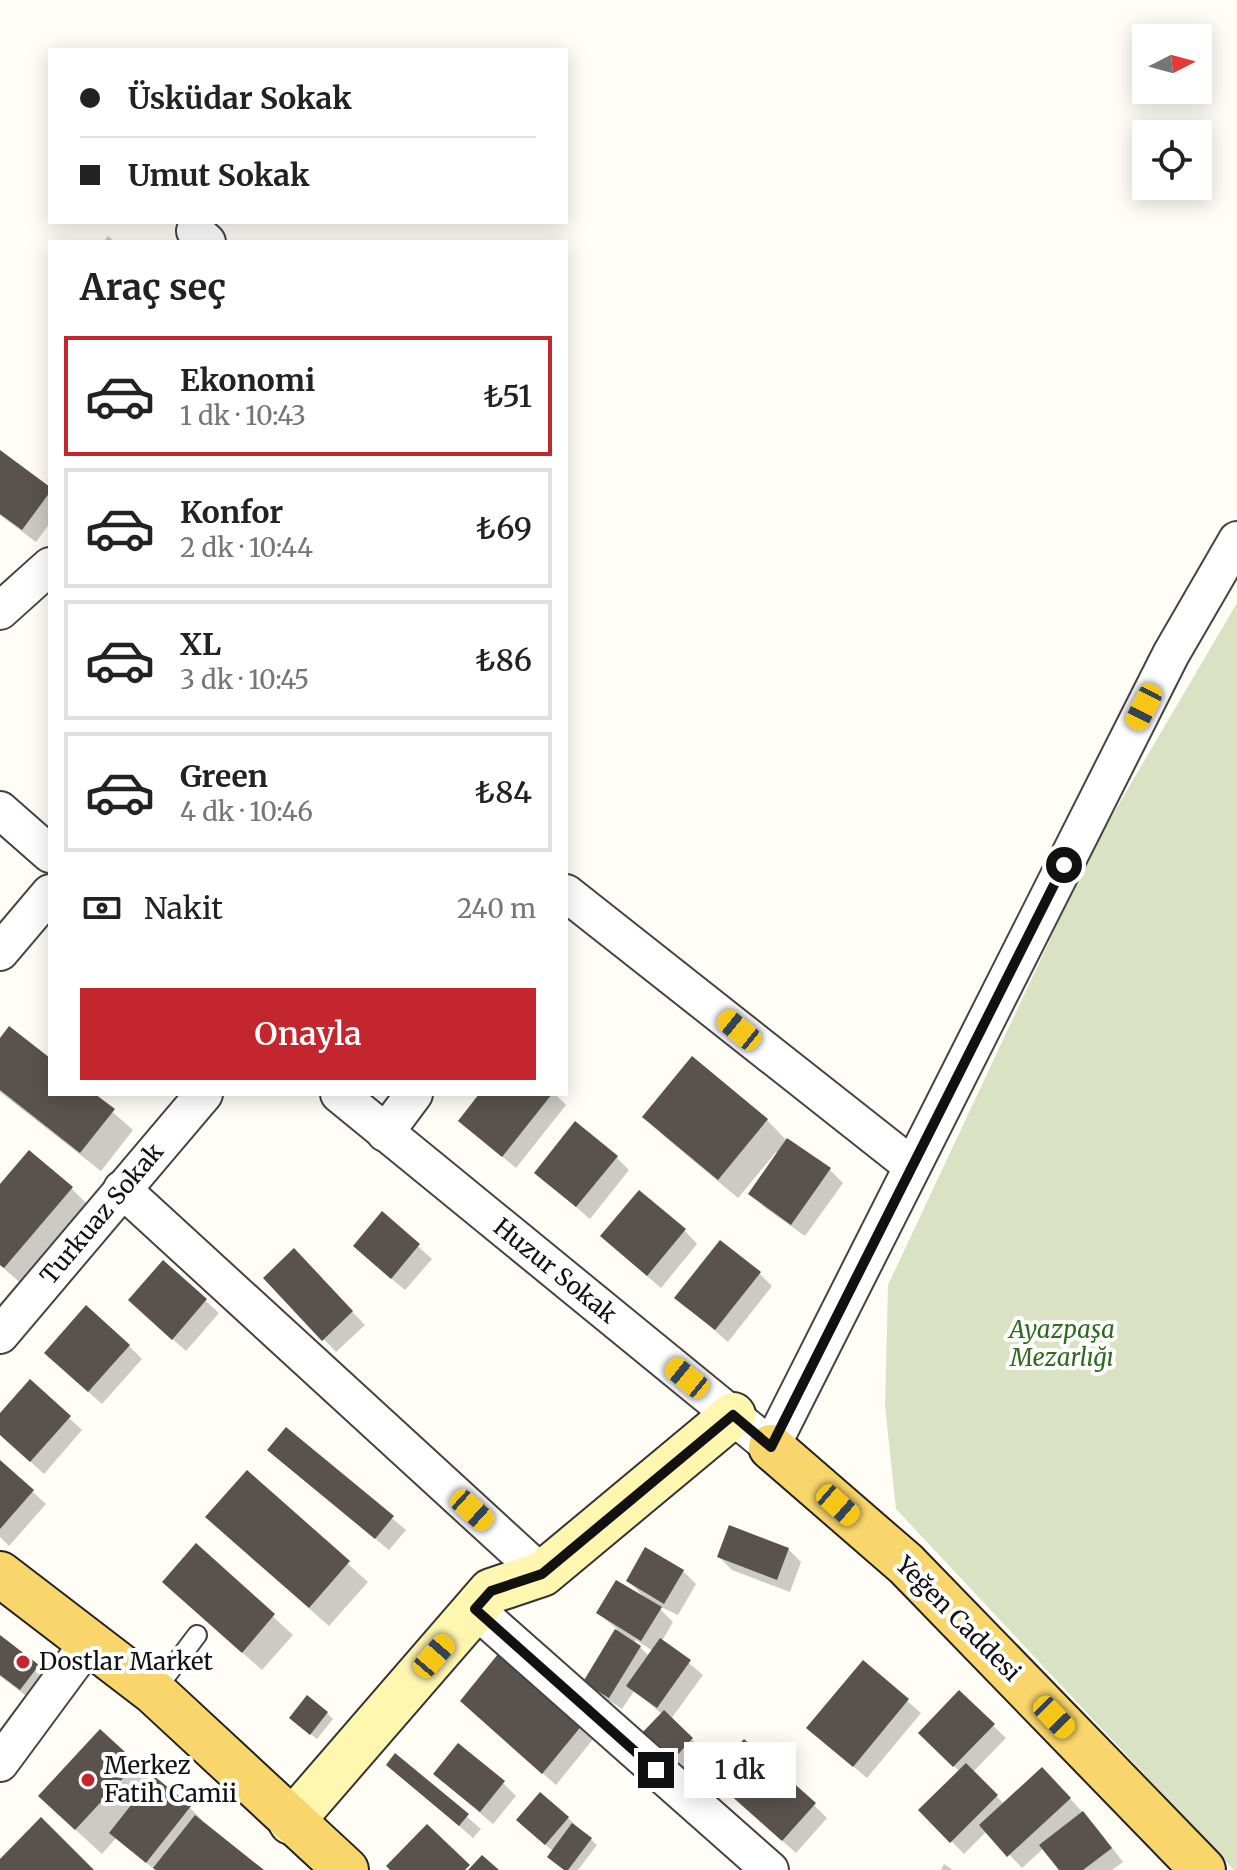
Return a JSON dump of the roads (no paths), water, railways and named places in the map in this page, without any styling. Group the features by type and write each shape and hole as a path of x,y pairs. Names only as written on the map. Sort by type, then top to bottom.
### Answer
{"main road":[{"name":"Yeğen Caddesi","path":"771,1447 906,1564 1203,1870"},
{"path":"0,1574 154,1692 346,1870"}],"street":[{"path":"771,1447 1171,654 1237,540"},
{"path":"0,611 48,568"},
{"path":"0,810 48,852"},
{"path":"0,952 48,895"},
{"path":"568,895 912,1166"},
{"name":"Turkuaz Sokak","path":"0,1335 202,1096"},
{"name":"Huzur Sokak","path":"341,1096 771,1447"},
{"path":"385,1133 413,1096"},
{"path":"122,1189 542,1574"},
{"path":"291,1822 491,1591 542,1574 733,1415"},
{"path":"475,1609 770,1870"},
{"path":"0,1763 90,1641"}],"lane":[{"path":"154,1692 197,1635"}],"place":[{"name":"Dostlar Market","path":"23,1662"},
{"name":"Merkez Fatih Camii","path":"88,1780"}],"park label":[{"name":"Ayazpaşa Mezarlığı","path":"1062,1344"}]}
